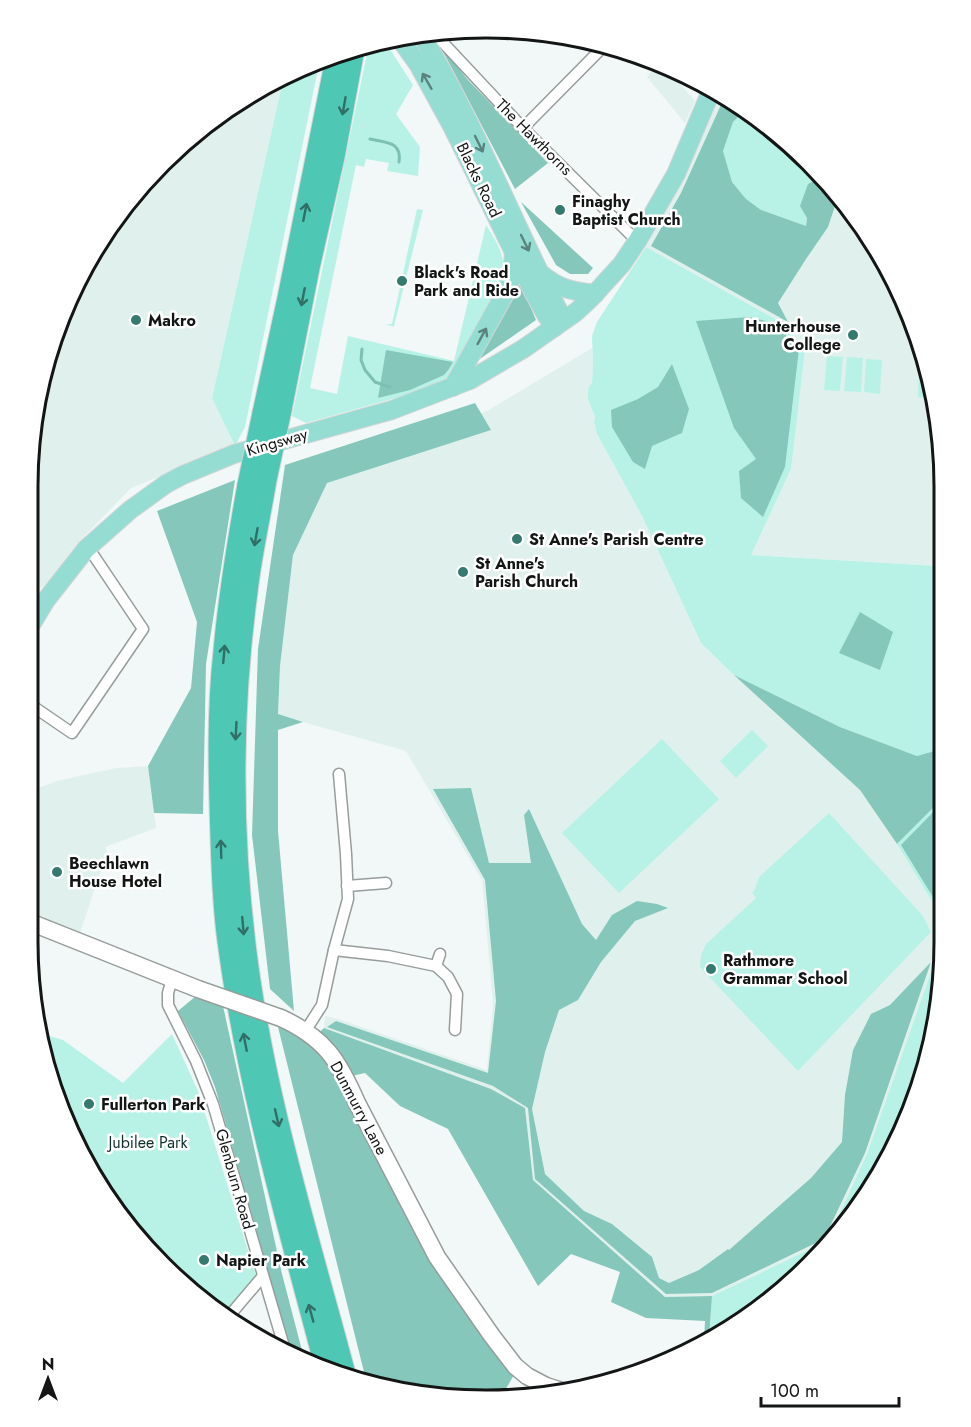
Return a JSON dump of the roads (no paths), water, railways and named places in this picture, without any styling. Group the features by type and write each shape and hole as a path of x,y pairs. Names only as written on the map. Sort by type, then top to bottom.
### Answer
{"highway":[{"path":"323,1359 259,1109 234,988 222,885 219,738 223,652 232,579 309,268 334,157 352,58"},
{"path":"272,411 288,298 335,63"},
{"path":"257,482 240,653 236,744 235,813 246,952 266,1069 343,1367"}],"main road":[{"name":"Blacks Road","path":"425,41 455,96 555,304 559,324"},
{"name":"Blacks Road","path":"404,45 418,64 448,118 541,306 559,324"},
{"name":"Kingsway","path":"38,613 87,549 130,510 183,475 234,454 392,410 453,387 478,376 515,354 576,312 622,264 638,240 676,174 709,97"},
{"path":"453,387 507,290 513,272 514,251"},
{"path":"540,273 565,289 595,294"}],"street":[{"name":"The Hawthorns","path":"440,40 523,128 638,240"},
{"path":"523,128 598,52"},
{"path":"38,710 72,733 143,629 87,549"},
{"path":"306,1030 322,1005 348,899 339,774"},
{"path":"347,886 386,884"},
{"name":"Dunmurry Lane","path":"38,925 198,989 281,1018 315,1037 336,1061 346,1077 357,1103 437,1257 515,1366 527,1376 546,1386"},
{"path":"334,950 388,956 436,966 448,977 457,994 455,1030"},
{"path":"436,966 440,954"},
{"name":"Glenburn Road","path":"172,979 168,993 168,1005 196,1060 207,1088 282,1340"},
{"path":"233,1311 263,1276"}],"waterway":[{"path":"370,139 392,144 398,150 399,162"},
{"path":"362,349 361,360 365,370 375,382 390,387"}],"place":[{"name":"Finaghy Baptist Church","path":"560,210"},
{"name":"Black's Road Park and Ride","path":"402,281"},
{"name":"Makro","path":"136,320"},
{"name":"Hunterhouse College","path":"853,335"},
{"name":"St Anne's Parish Centre","path":"517,539"},
{"name":"St Anne's Parish Church","path":"463,572"},
{"name":"Beechlawn House Hotel","path":"57,872"},
{"name":"Rathmore Grammar School","path":"711,969"},
{"name":"Fullerton Park","path":"89,1104"},
{"name":"Napier Park","path":"204,1260"}],"park label":[{"name":"Jubilee Park","path":"148,1142"}]}
